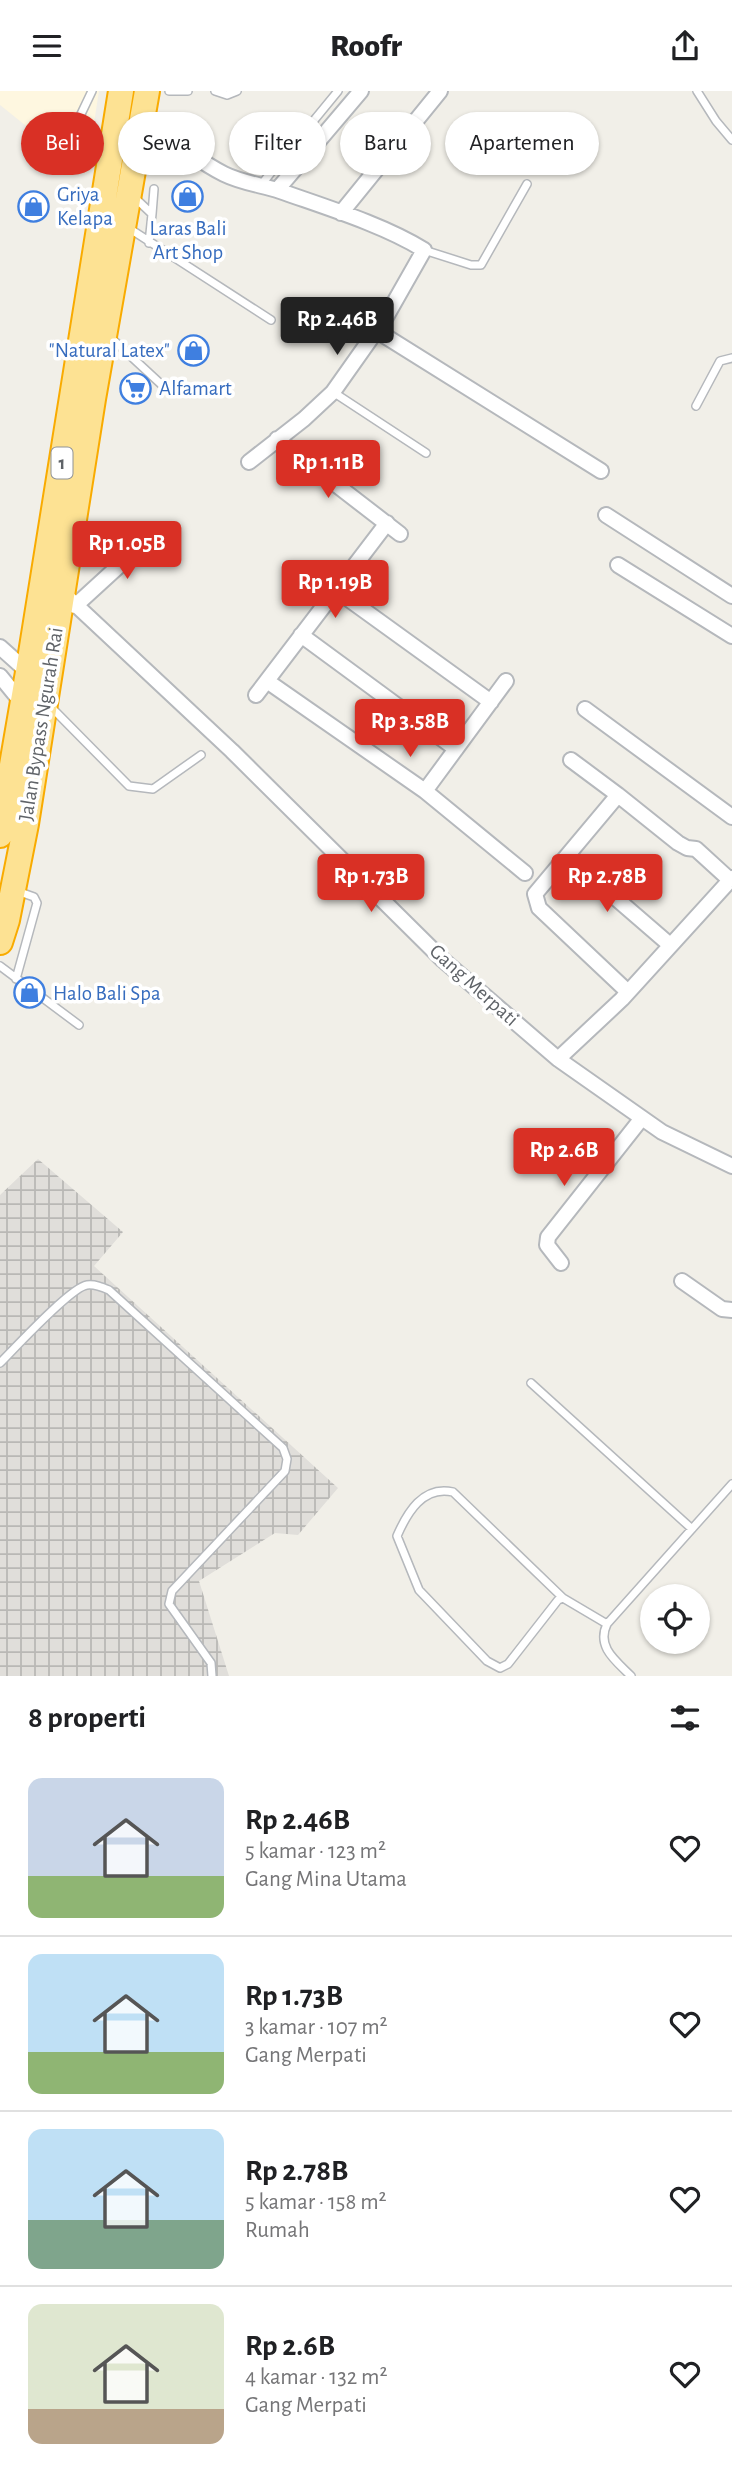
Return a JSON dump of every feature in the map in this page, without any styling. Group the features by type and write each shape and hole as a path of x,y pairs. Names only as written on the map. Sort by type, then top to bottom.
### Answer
{"highway":[{"name":"Jalan Bypass Ngurah Rai","path":"0,835 34,703 68,599 83,398 115,95"},
{"name":"Jalan Bypass Ngurah Rai","path":"0,942 26,824 34,703 28,672 83,398 106,333 125,225 142,191 145,103"}],"street":[{"path":"277,190 361,91"},
{"path":"341,213 440,91"},
{"path":"145,103 212,167 225,175 341,213 407,240 424,250 377,331 334,392 248,462"},
{"path":"377,331 601,471"},
{"path":"277,439 400,534"},
{"path":"607,515 732,596"},
{"path":"256,695 387,523"},
{"path":"68,599 156,531"},
{"path":"618,565 732,636"},
{"path":"336,590 491,702"},
{"name":"Gang Merpati","path":"68,599 232,751 443,960 558,1059 642,1118 699,1152 732,1166"},
{"path":"301,635 456,749"},
{"path":"0,647 28,672"},
{"path":"0,675 34,703"},
{"path":"267,681 425,791 524,873"},
{"path":"425,791 506,681"},
{"path":"584,709 732,817"},
{"path":"558,1059 628,992 731,879 696,849 678,843 571,760"},
{"path":"618,795 535,894 539,908 628,992"},
{"path":"567,856 670,945"},
{"path":"561,1263 547,1245 548,1237 642,1118"},
{"path":"682,1281 722,1309 732,1310"}],"lane":[{"path":"82,112 92,91"},
{"path":"169,91 188,91"},
{"path":"215,91 227,95 237,91"},
{"path":"259,186 338,91"},
{"path":"698,91 716,121 732,140"},
{"path":"424,250 471,265 481,265 527,184"},
{"path":"142,191 152,214"},
{"path":"142,191 152,214 149,243"},
{"path":"125,225 271,320"},
{"path":"106,333 163,386"},
{"path":"696,406 720,361 732,358"},
{"path":"334,392 426,453"},
{"path":"34,703 130,786 153,789 201,755"},
{"path":"13,890 29,894 37,903 16,979"},
{"path":"0,967 79,1025"},
{"path":"0,1363 69,1295 84,1285 97,1285 109,1290 282,1448 287,1459 285,1471 172,1591 169,1604 211,1663 212,1676"},
{"path":"531,1383 692,1529"},
{"path":"631,1676 609,1654 604,1645 603,1633 607,1624 732,1484"},
{"path":"563,1598 558,1600 508,1664 500,1668 487,1661 419,1590 397,1536 406,1515 415,1504 429,1495 443,1490 453,1492 563,1598 607,1624"}],"shaded area":[{"path":"0,91 99,91 96,112 21,112 21,122 0,105"},
{"path":"38,1159 123,1232 94,1266 338,1488 298,1535 275,1533 199,1581 229,1676 0,1676 0,1195"}],"place":[{"name":"Laras Bali Art Shop","path":"188,196"},
{"name":"Griya Kelapa","path":"34,206"},
{"name":"\"Natural Latex\"","path":"193,350"},
{"name":"Alfamart","path":"136,388"},
{"name":"Halo Bali Spa","path":"30,993"}]}
